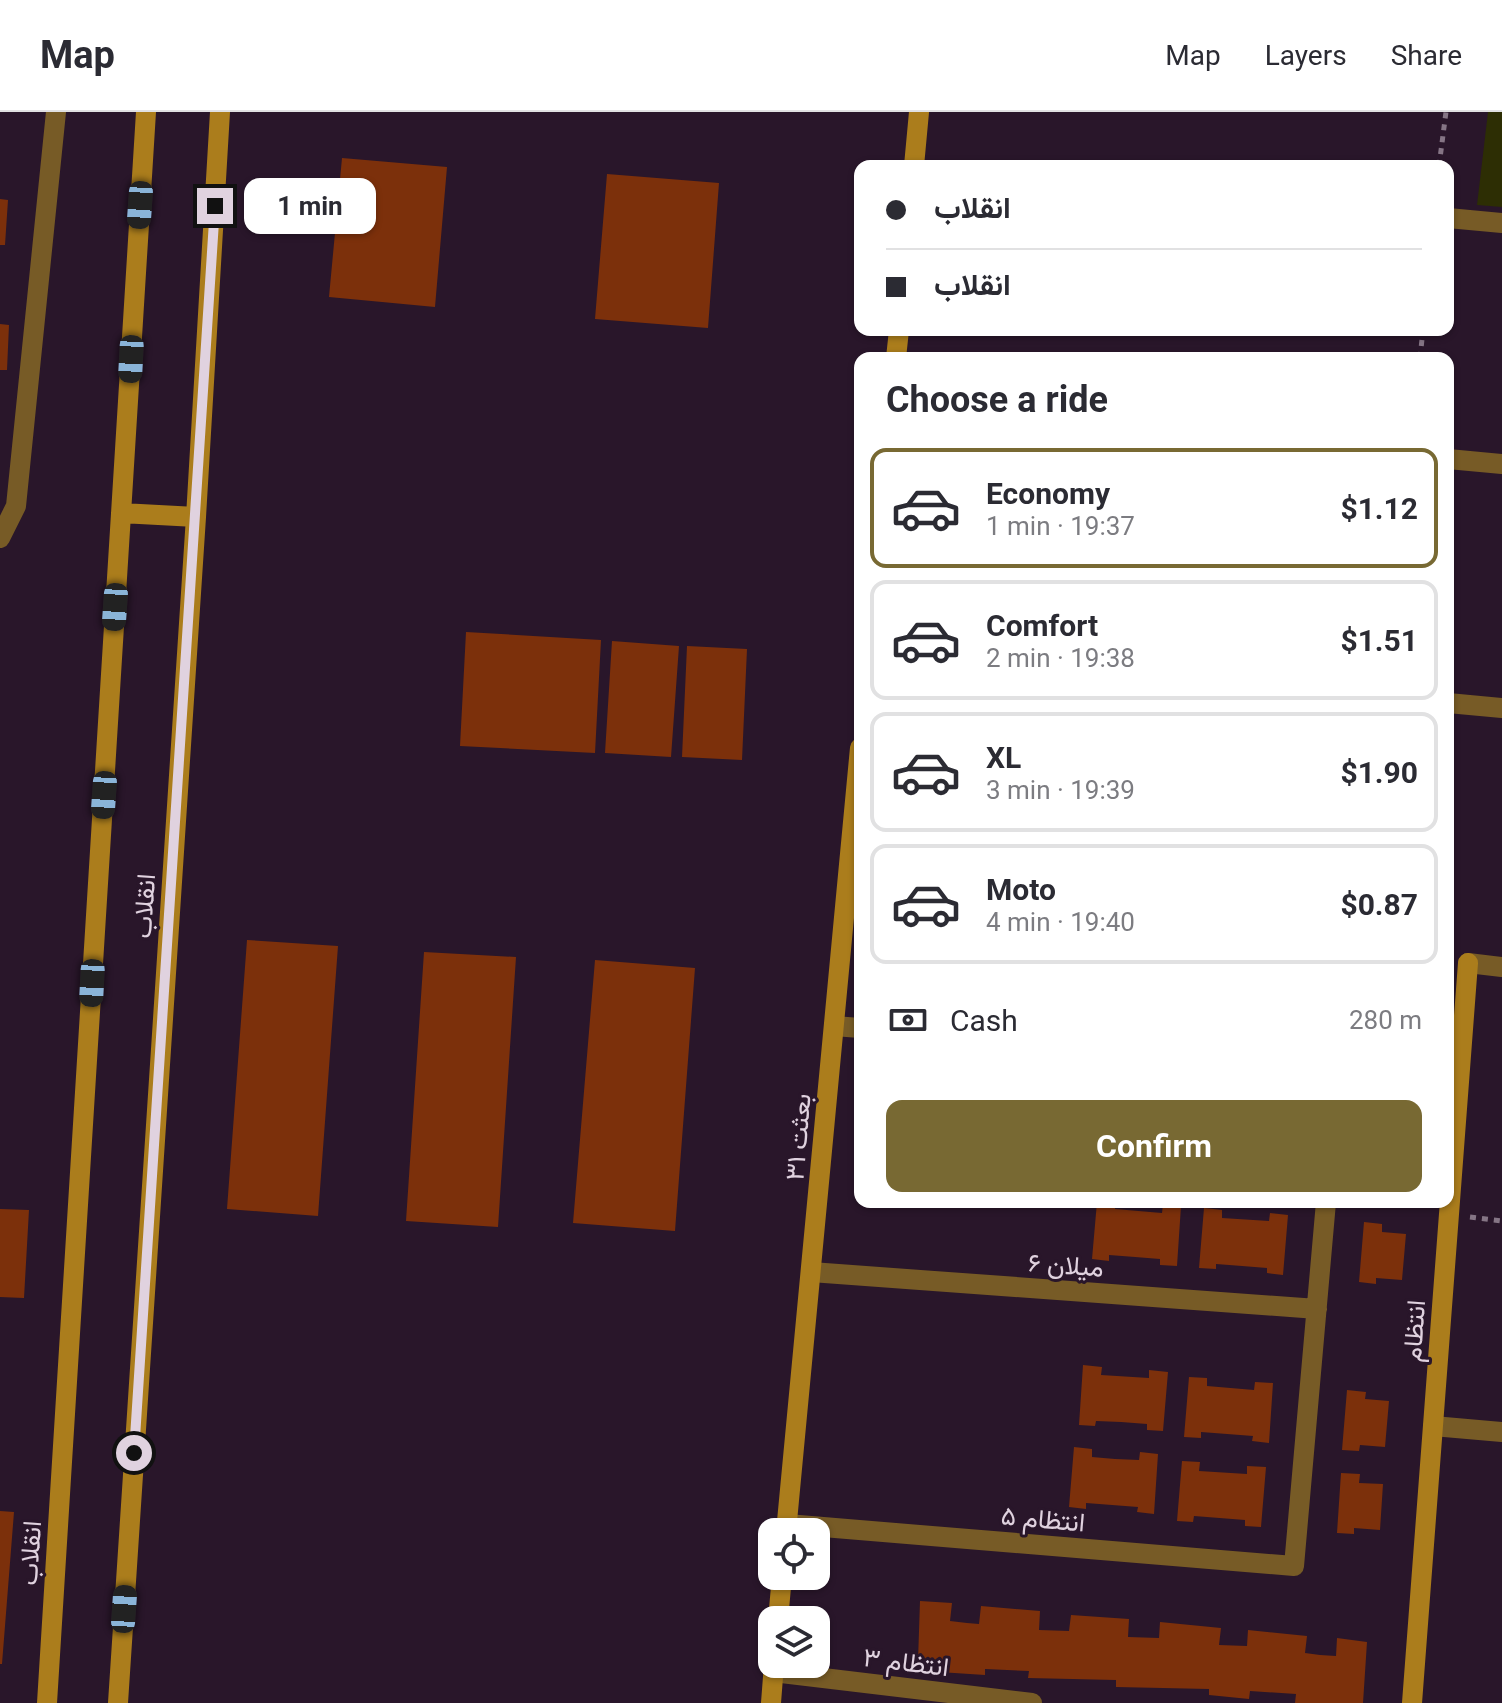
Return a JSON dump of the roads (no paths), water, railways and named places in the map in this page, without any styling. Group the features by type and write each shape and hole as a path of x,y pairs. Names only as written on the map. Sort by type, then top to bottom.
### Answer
{"main road":[{"name":"انقلاب","path":"47,1703 146,112"},
{"name":"انقلاب","path":"118,1703 220,112"},
{"path":"915,160 919,112"},
{"path":"121,513 196,517"},
{"name":"بعثت ۳۱","path":"788,1518 854,812"},
{"name":"انتظام","path":"1454,1148 1468,963"},
{"name":"انتظام","path":"1412,1703 1449,1208"},
{"path":"771,1703 773,1678"}],"street":[{"path":"0,538 16,506 56,112"},
{"path":"1454,219 1502,223"},
{"path":"1454,460 1502,464"},
{"path":"1454,704 1502,708"},
{"path":"1468,963 1502,967"},
{"path":"834,1026 854,1028"},
{"path":"1317,1309 1325,1208"},
{"name":"میلان ۶","path":"811,1272 1317,1309"},
{"name":"انتظام ۵","path":"830,1531 1294,1566 1317,1309"},
{"path":"1433,1426 1502,1432"},
{"name":"انتظام ۳","path":"830,1676 1032,1703"}]}
